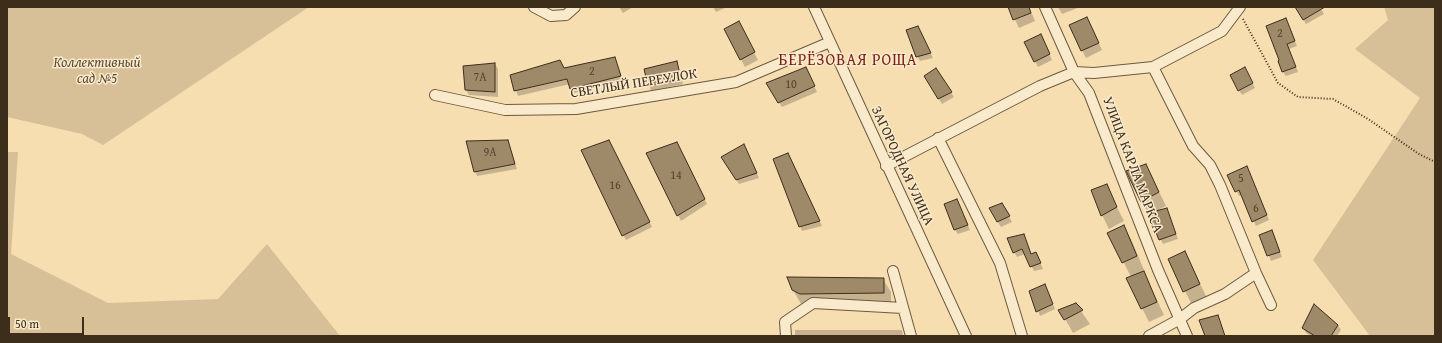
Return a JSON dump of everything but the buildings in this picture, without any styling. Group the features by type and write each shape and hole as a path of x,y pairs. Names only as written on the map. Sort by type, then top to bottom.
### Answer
{"street":[{"path":"534,7 551,16 566,15 574,7"},
{"name":"ЗАГОРОДНАЯ УЛИЦА","path":"814,7 886,166 966,336"},
{"name":"УЛИЦА КАРЛА МАРКСА","path":"1045,7 1074,72 1089,92 1158,270 1187,336"},
{"path":"886,166 1040,86 1074,72 1094,73 1152,67 1222,31 1238,8"},
{"name":"СВЕТЛЫЙ ПЕРЕУЛОК","path":"435,95 505,110 576,109 736,82 830,42"},
{"path":"1152,67 1193,146 1210,165 1271,305"},
{"path":"938,138 1000,263 1022,336"},
{"path":"893,271 911,336"},
{"path":"1149,336 1180,319 1194,308 1224,294 1256,273"},
{"path":"786,336 785,322 813,303 903,308"}],"path":[{"path":"1238,8 1278,83 1298,97 1333,99 1368,119 1419,154 1435,162"}],"green space":[{"name":"Коллективный сад №5","path":"7,7 309,7 103,145 82,134 7,117"},
{"path":"1384,7 1435,7 1435,336 1370,336 1313,260 1420,98 1355,49 1388,20"},
{"path":"7,152 18,152 11,254 108,303 218,299 267,244 340,336 7,336"}],"district":[{"name":"БЕРЁЗОВАЯ РОЩА","path":"848,61"}]}
